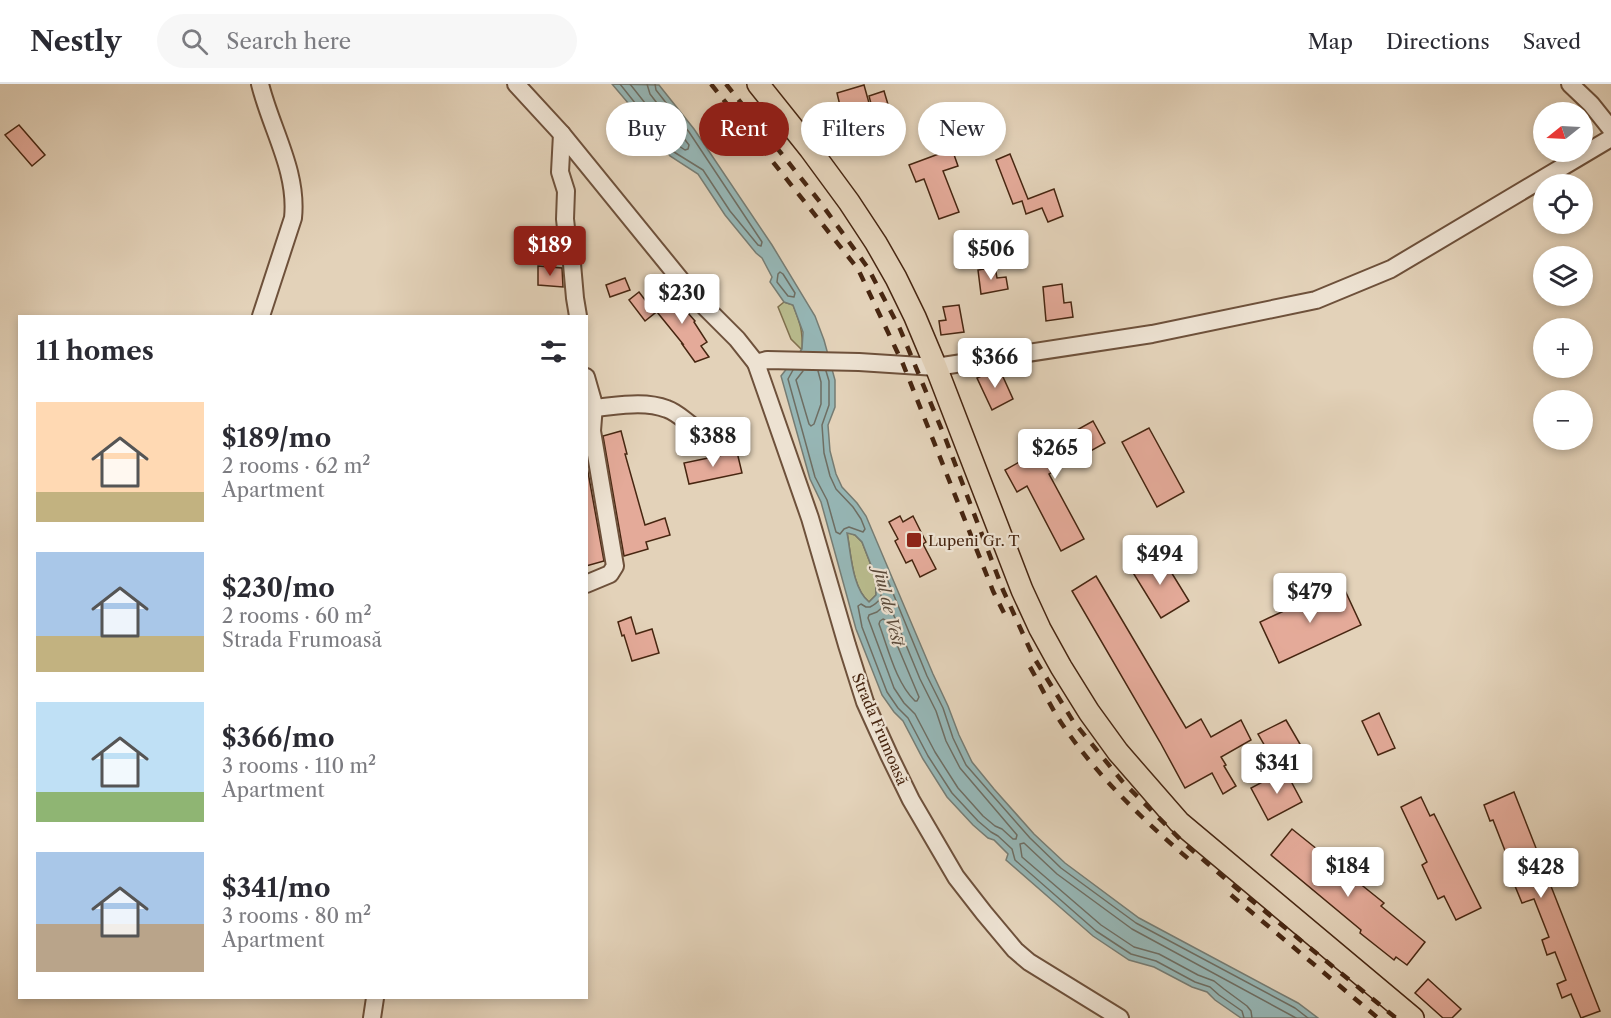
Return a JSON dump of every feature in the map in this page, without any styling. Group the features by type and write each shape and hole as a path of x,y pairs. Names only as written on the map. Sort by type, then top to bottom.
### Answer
{"main road":[{"path":"758,84 810,149 876,243 915,317 1022,590 1040,629 1089,712 1118,752 1179,822 1413,1018"}],"street":[{"path":"260,84 290,174 295,201 293,218 261,315"},
{"path":"1570,84 1591,104 1611,129"},
{"name":"Strada Frumoasă","path":"523,86 693,295 762,362 865,702 911,800 956,877 1015,950 1029,962 1120,1018"},
{"path":"562,134 560,172 566,191 565,219 578,315"},
{"path":"762,362 859,362 936,367 1152,334 1316,300 1391,269 1611,138"},
{"path":"588,385 594,408 592,431 615,566 610,574 588,583"},
{"path":"594,408 654,405 668,409 691,425"},
{"path":"372,1018 375,999"}],"green space":[{"path":"784,302 793,305 801,332 802,350 791,339 778,307"},
{"path":"847,532 855,535 862,542 876,578 876,595 869,602 863,596 856,579"}],"water":[{"path":"612,84 659,85 673,102 627,102"},
{"name":"Jiul de Vest","path":"687,120 699,136 699,156 712,156 772,245 815,316 835,380 835,407 828,425 830,451 836,474 842,487 866,516 972,762 1034,834 1065,863 1139,918 1298,1003 1318,1018 1241,1018 1207,992 1192,987 1154,967 1129,960 1093,936 1006,860 1008,854 994,840 988,838 973,825 947,797 903,721 882,695 856,629 821,502 810,479 781,376 802,349 803,332 793,305 784,302 770,282 772,277 762,258 725,215 698,174 670,156 687,156","holes":["847,533 855,535 862,542 876,578 876,595 869,602 863,596 853,570"]}],"building":[{"path":"864,85 869,102 839,102 837,93"},
{"path":"884,91 887,102 871,102 869,96"},
{"path":"19,125 45,155 32,166 5,135"},
{"path":"1010,154 1028,199 1054,189 1063,216 1048,222 1042,208 1026,214 1022,201 1013,204 996,160"},
{"path":"933,156 954,156 958,166 943,171 959,212 939,219 924,179 916,182 909,165"},
{"path":"538,266 562,268 563,287 538,285"},
{"path":"995,267 997,278 1006,277 1008,289 981,294 978,270"},
{"path":"625,278 630,290 610,297 606,285"},
{"path":"1062,284 1064,303 1071,302 1073,317 1046,321 1043,287"},
{"path":"674,289 684,301 681,305 695,321 707,342 701,346 709,357 695,362 653,307"},
{"path":"639,292 655,313 645,321 629,300"},
{"path":"959,305 964,332 941,335 939,321 946,320 943,307"},
{"path":"999,368 1013,399 992,410 977,378"},
{"path":"1093,421 1105,443 1049,474 1084,539 1061,551 1027,486 1017,492 1005,470"},
{"path":"1149,428 1184,492 1157,507 1122,442"},
{"path":"621,431 627,454 625,454 645,525 665,518 670,535 646,542 648,549 624,556 603,436"},
{"path":"737,452 742,473 689,484 684,463"},
{"path":"588,472 604,561 588,565"},
{"path":"900,516 903,522 913,516 926,542 923,544 936,569 920,577 912,560 906,563 895,541 898,539 889,522"},
{"path":"1160,554 1189,601 1161,618 1132,571"},
{"path":"1096,576 1186,728 1201,719 1211,737 1241,720 1251,740 1221,757 1236,786 1223,794 1212,773 1185,788 1072,591"},
{"path":"1342,584 1361,625 1279,663 1260,622"},
{"path":"631,617 636,634 652,629 659,653 632,661 618,622"},
{"path":"1379,713 1395,748 1378,755 1362,721"},
{"path":"1286,720 1300,744 1273,760 1258,734"},
{"path":"1285,770 1302,802 1268,820 1251,788"},
{"path":"1514,792 1600,1011 1581,1018 1571,994 1562,998 1557,984 1566,980 1555,952 1547,955 1542,940 1549,937 1534,899 1522,903 1515,886 1518,884 1493,820 1490,821 1484,805"},
{"path":"1421,797 1430,816 1434,814 1481,908 1456,920 1444,896 1438,899 1422,865 1427,862 1401,807"},
{"path":"1292,829 1384,903 1381,906 1425,942 1407,965 1396,957 1394,960 1360,933 1361,930 1271,855"},
{"path":"1428,979 1461,1009 1452,1018 1443,1018 1415,993"}],"railway":[{"path":"711,84 858,269 903,364 993,591 1008,621"},
{"path":"726,84 820,202 868,268 900,329 946,440 1003,590 1033,656 1073,721 1122,781 1186,845 1396,1018"},
{"path":"1030,667 1058,717 1090,762 1139,814 1192,862"},
{"path":"1231,895 1378,1018"}],"place":[{"name":"Lupeni Gr. T","path":"914,540"}]}
